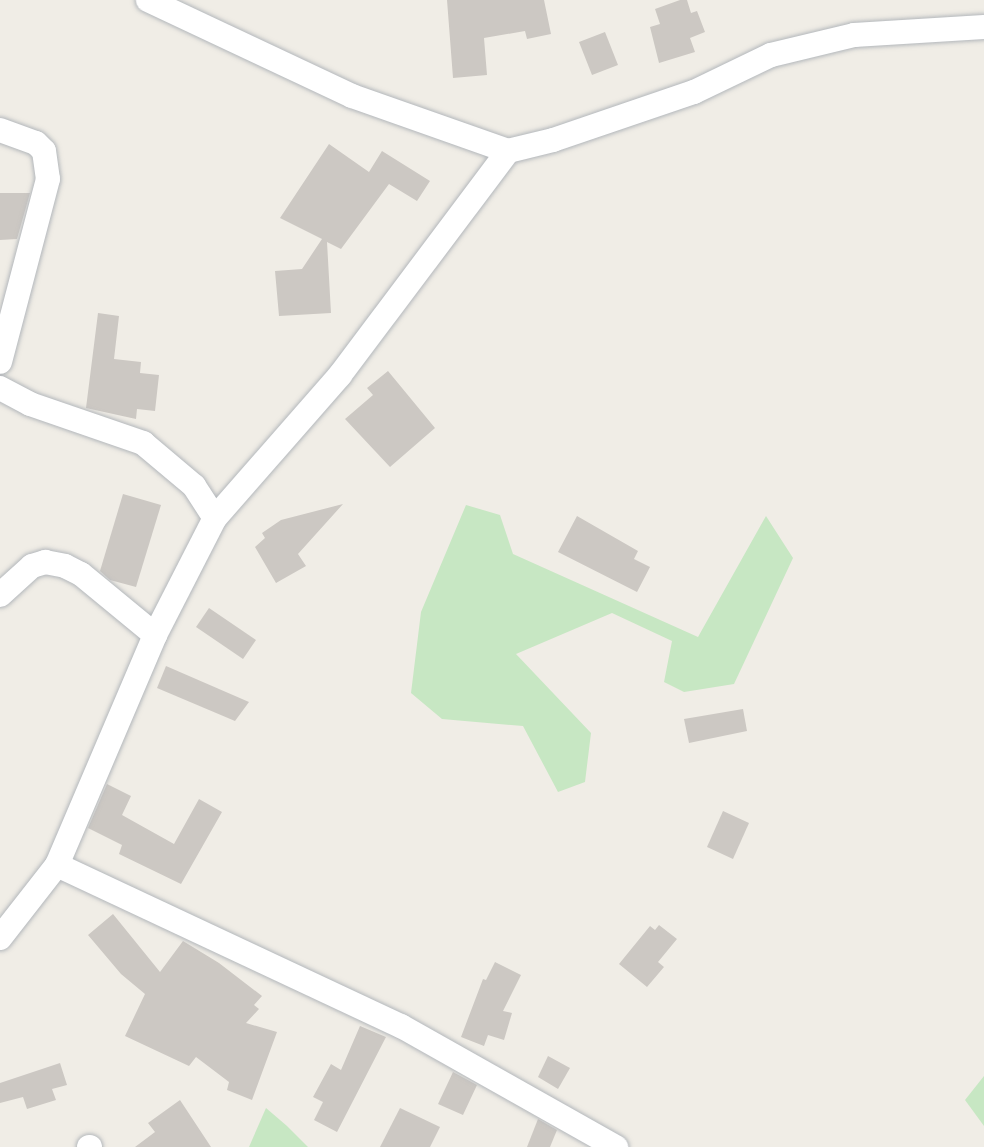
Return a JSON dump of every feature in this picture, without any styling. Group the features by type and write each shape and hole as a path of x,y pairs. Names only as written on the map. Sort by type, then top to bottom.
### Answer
{"street":[{"path":"148,0 352,96 508,151 553,140 694,92 771,55 854,35 984,27"},
{"path":"0,130 36,143 44,151 48,179 0,362"},
{"path":"0,938 57,865 155,635 215,518 340,375 508,151"},
{"path":"0,388 30,404 143,443 194,486 215,518"},
{"path":"0,595 32,566 45,562 65,566 81,574 155,635"},
{"path":"57,865 401,1026 615,1147"}],"green space":[{"path":"466,505 500,515 513,554 698,637 766,516 793,558 734,684 684,692 664,682 672,641 612,613 516,654 591,733 585,782 558,792 523,726 442,719 411,693 421,612"},
{"path":"984,1076 984,1126 965,1100"},
{"path":"266,1108 287,1126 308,1147 249,1147"}],"building":[{"path":"447,0 544,0 551,34 527,39 525,31 484,38 487,75 453,78"},
{"path":"680,0 687,0 691,13 697,11 705,32 690,38 695,52 659,63 650,27 660,24 655,9"},
{"path":"605,32 618,65 592,75 579,42"},
{"path":"329,144 369,172 382,151 430,181 417,201 389,184 341,249 327,242 331,313 279,316 275,271 302,269 322,239 280,218"},
{"path":"0,193 30,193 17,239 0,240"},
{"path":"98,313 119,316 114,359 141,362 140,373 159,375 155,411 137,409 136,419 86,408"},
{"path":"388,371 435,428 390,467 345,419 373,395 367,388"},
{"path":"123,494 161,505 136,587 110,580 100,571"},
{"path":"343,504 298,554 306,566 276,583 255,547 265,538 262,533 281,520"},
{"path":"577,516 638,551 634,559 650,567 637,592 558,552"},
{"path":"209,608 256,640 243,659 196,627"},
{"path":"166,666 249,702 235,721 157,688"},
{"path":"743,709 747,731 689,743 684,719"},
{"path":"107,784 131,796 122,815 174,844 199,799 222,812 181,884 119,854 122,845 88,828"},
{"path":"723,811 749,823 733,859 707,847"},
{"path":"113,914 160,972 183,941 219,963 262,996 254,1005 259,1009 246,1023 277,1032 252,1100 227,1090 229,1082 196,1057 189,1066 125,1036 145,994 121,974 88,935"},
{"path":"659,925 677,939 658,962 664,967 647,987 619,964 650,926 655,930"},
{"path":"495,962 521,975 503,1011 512,1013 504,1040 488,1035 484,1046 461,1037 483,979 486,980"},
{"path":"360,1026 386,1037 337,1132 314,1120 323,1102 313,1097 331,1064 341,1070"},
{"path":"548,1056 570,1068 558,1089 538,1077"},
{"path":"60,1063 67,1085 52,1089 56,1100 27,1109 23,1097 0,1103 0,1083"},
{"path":"453,1072 477,1085 463,1115 438,1104"},
{"path":"180,1100 211,1147 135,1147 155,1132 148,1123"},
{"path":"400,1108 440,1127 430,1147 380,1147"},
{"path":"538,1119 557,1130 550,1147 527,1147"}]}
